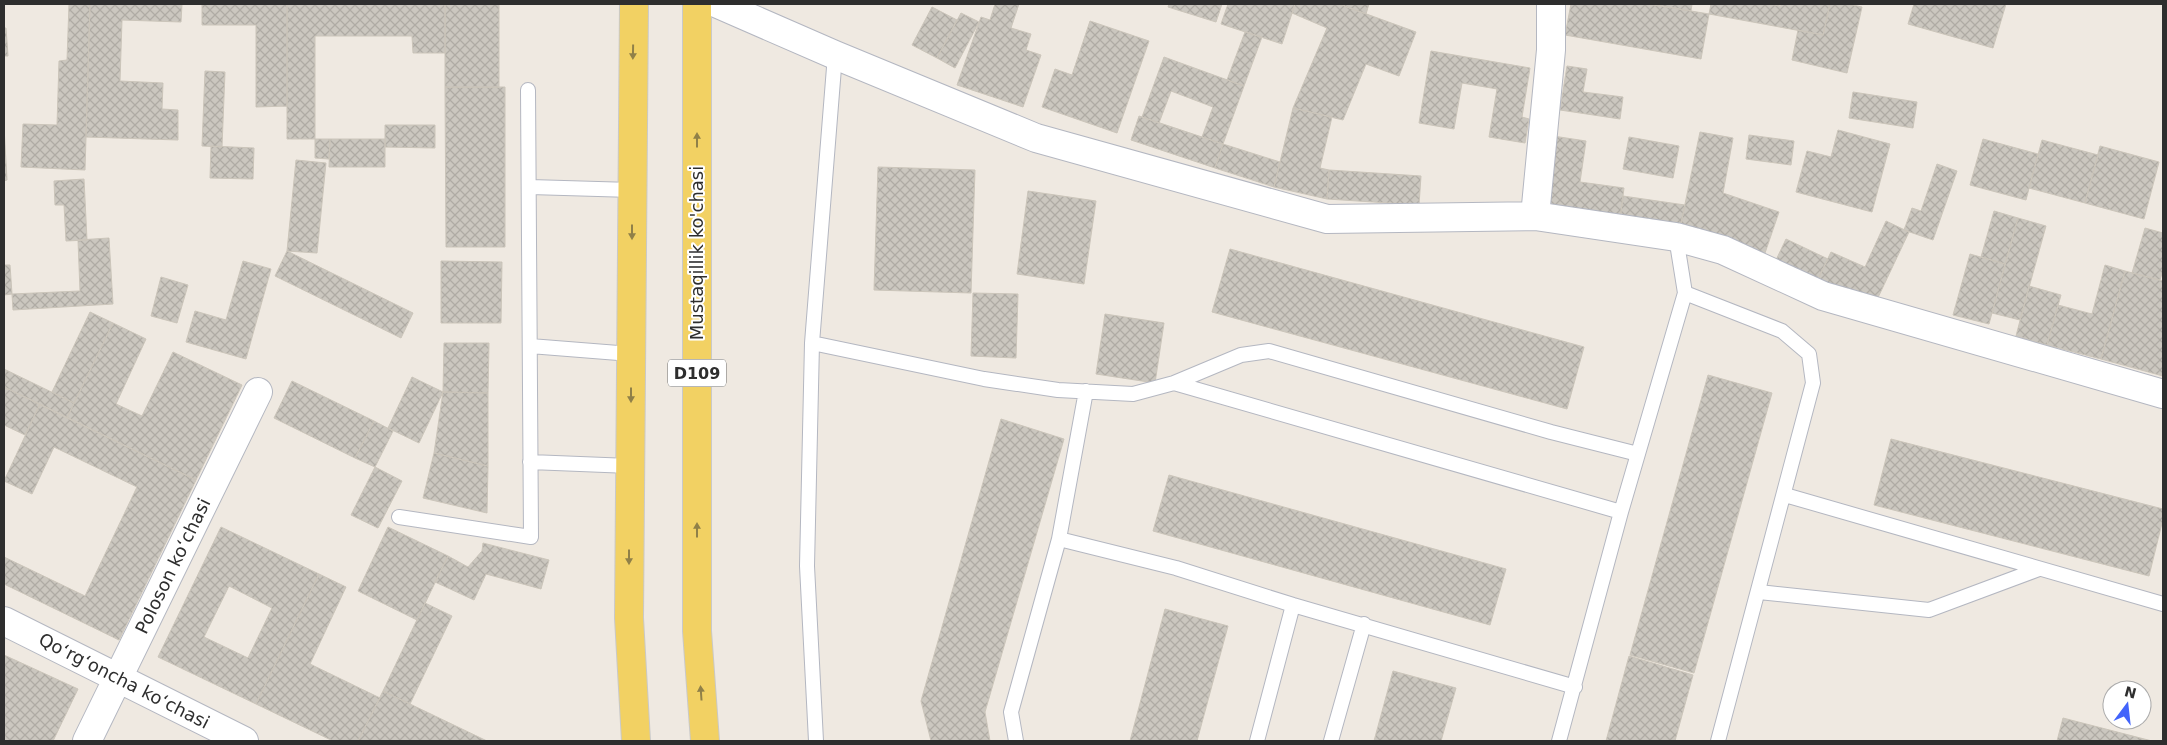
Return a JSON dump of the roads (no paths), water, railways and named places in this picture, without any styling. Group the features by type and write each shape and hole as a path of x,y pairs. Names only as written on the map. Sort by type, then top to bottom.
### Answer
{"main road":[{"path":"634,4 629,618 636,741"},
{"name":"Mustaqillik ko'chasi","path":"696,4 697,631 705,741"}],"street":[{"path":"718,4 772,16 835,55 1036,138 1326,219 1535,216 1676,237 1723,250 1824,296 2163,394"},
{"path":"1535,216 1551,50 1551,4"},
{"name":"Poloson koʻchasi","path":"88,741 258,392"},
{"name":"Qoʻrgʻoncha koʻchasi","path":"4,621 244,741"}],"lane":[{"path":"816,741 807,566 812,343 835,55"},
{"path":"399,517 531,537 528,90"},
{"path":"530,187 632,190"},
{"path":"1560,741 1621,512 1685,293 1676,237"},
{"path":"1685,293 1782,331 1809,354 1814,383 1718,741"},
{"path":"812,343 984,379 1086,391 1133,394 1174,384 1241,355 1270,350 1541,429 1638,454"},
{"path":"530,346 631,354"},
{"path":"1174,384 1621,512"},
{"path":"1016,741 1011,712 1059,539 1086,391"},
{"path":"530,462 630,466"},
{"path":"1785,495 2163,604"},
{"path":"1059,539 1176,568 1293,605 1364,624 1575,687"},
{"path":"1759,592 1929,610 2039,568"},
{"path":"1257,741 1293,605"},
{"path":"1331,741 1364,624"}]}
